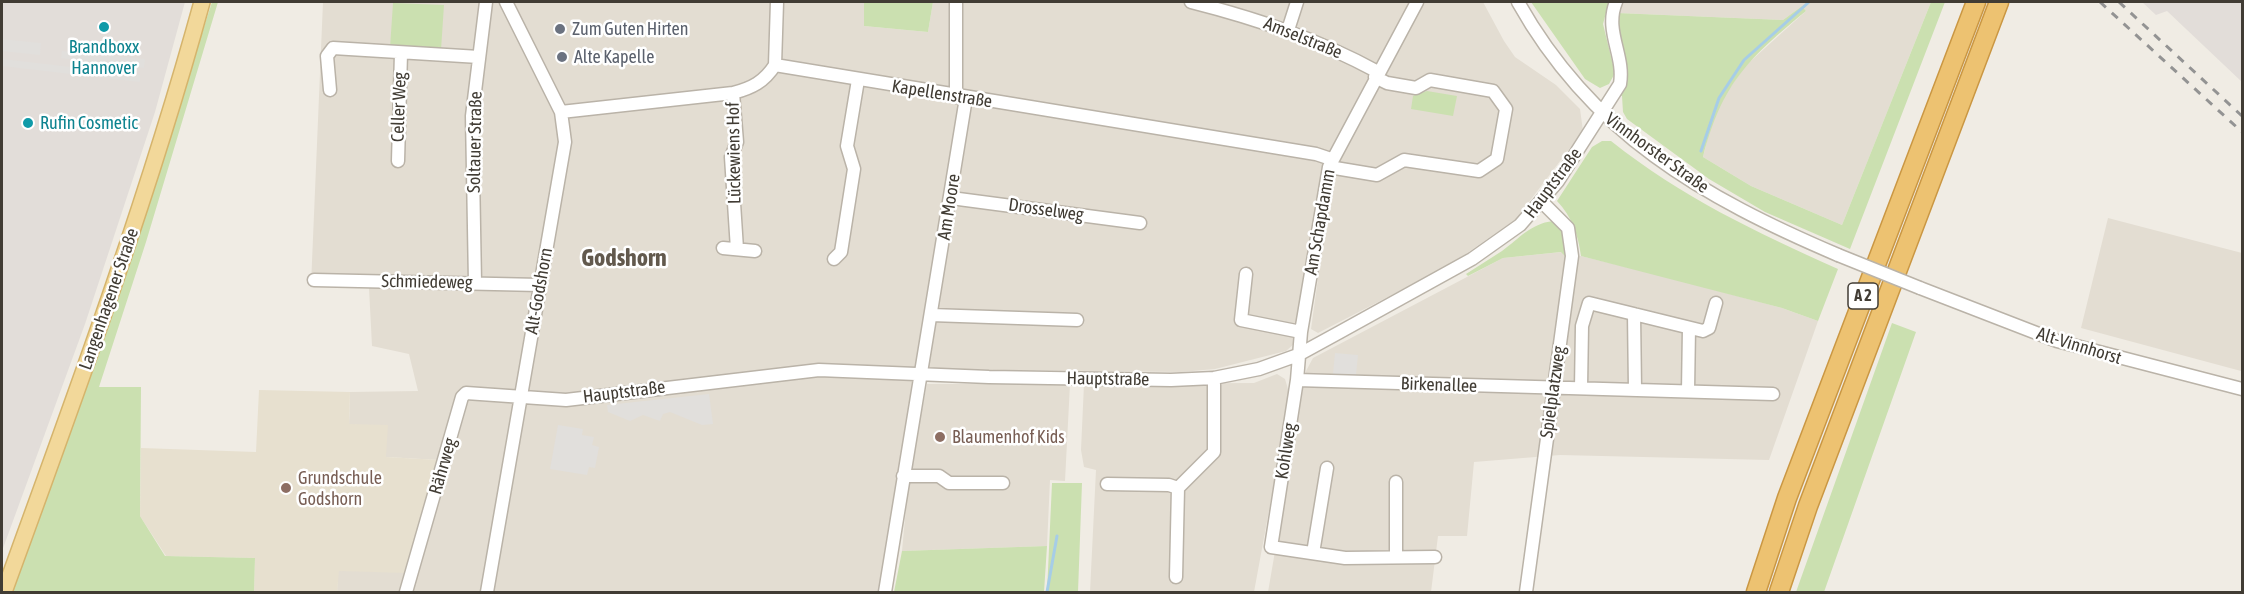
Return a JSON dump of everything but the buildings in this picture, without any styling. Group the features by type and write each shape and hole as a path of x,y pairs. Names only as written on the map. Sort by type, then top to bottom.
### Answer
{"highway":[{"name":"A 2","path":"1756,592 1787,498 1976,2"},
{"name":"A 2","path":"1779,592 1808,506 1999,2"}],"main road":[{"name":"Langenhagener Straße","path":"4,592 96,339 149,183 202,2"}],"street":[{"name":"Soltauer Straße","path":"475,283 472,116 486,2"},
{"name":"Alt-Godshorn","path":"487,592 565,142 561,112 506,2"},
{"path":"561,112 733,93 750,89 767,78 775,65 777,2"},
{"name":"Am Moore","path":"885,592 919,375 951,198 961,97 956,2"},
{"name":"Amselstraße","path":"1191,2 1288,30 1332,47 1377,74 1387,83 1416,88 1430,80 1493,91 1506,109 1497,159 1479,171 1404,160 1377,175 1330,163"},
{"path":"1288,30 1297,2"},
{"name":"Am Schapdamm","path":"1298,355 1330,163 1418,2"},
{"name":"Vinnhorster Straße","path":"1518,2 1562,68 1603,114 1657,158 1703,189 1763,222 1920,288"},
{"name":"Hauptstraße","path":"521,396 566,400 819,370 919,375 1171,380 1214,378 1259,369 1298,355 1488,249 1520,225 1542,202 1616,94 1622,74 1611,22 1616,2"},
{"path":"330,90 327,56 330,50 479,57"},
{"name":"Celler Weg","path":"398,161 401,53"},
{"name":"Kapellenstraße","path":"775,65 1316,154 1330,163"},
{"path":"834,259 841,252 854,169 848,146 858,80"},
{"name":"Lückewiens Hof","path":"733,93 737,142 731,157 737,249"},
{"name":"Drosselweg","path":"951,198 1140,223"},
{"name":"Spielplatzweg","path":"1526,592 1572,256 1572,241 1568,228 1542,202"},
{"path":"723,248 755,251"},
{"path":"1246,274 1241,320 1301,332"},
{"name":"Schmiedeweg","path":"314,280 540,285"},
{"name":"Alt-Vinnhorst","path":"1920,288 2056,341 2242,389"},
{"path":"1581,388 1582,326 1589,303 1707,331 1716,303"},
{"path":"1634,314 1635,389"},
{"path":"931,315 1077,320"},
{"path":"1688,391 1689,328"},
{"name":"Kohlweg","path":"1298,355 1297,380 1271,546 1313,553"},
{"path":"1176,577 1178,488 1214,452 1214,378"},
{"name":"Birkenallee","path":"1297,380 1773,394"},
{"name":"Rährweg","path":"406,592 462,397 466,393 521,396"},
{"path":"1327,468 1313,553 1345,558 1435,557"},
{"path":"903,476 939,476 949,483 1003,483"},
{"path":"1396,482 1396,557"},
{"path":"1107,484 1169,485 1178,488"}],"shaded area":[{"path":"2,2 185,2 155,112 85,324 2,551"},
{"path":"323,2 864,2 864,26 928,32 933,2 1414,2 1323,171 1294,344 1286,351 1215,369 1181,372 914,369 881,592 493,592 514,404 482,592 337,592 338,571 439,460 386,457 349,425 350,392 418,391 409,354 372,346 369,288 311,285"},
{"path":"1422,2 1483,2 1515,57 1556,85 1580,109 1583,131 1516,219 1450,265 1318,333 1311,329 1332,177 1342,152"},
{"path":"1620,2 1931,2 1842,225 1751,186 1703,157 1712,121 1722,99 1744,67 1806,11 1802,6 1783,20 1617,13"},
{"path":"2142,2 2242,2 2242,82 2167,11 2156,15"},
{"path":"2,39 41,43 40,55 2,51"},
{"path":"62,51 145,59 144,68 61,58"},
{"path":"2,59 140,75 140,82 2,66"},
{"path":"2108,218 2242,253 2241,371 2081,328"},
{"path":"1562,252 1566,257 1581,256 1659,275 1782,308 1818,321 1769,460 1560,455 1474,462 1467,536 1438,536 1431,592 1268,592 1306,371 1313,358 1503,258"},
{"path":"1335,353 1358,355 1356,375 1333,374"},
{"path":"1277,374 1285,379 1290,396 1254,592 1090,592 1096,470 1084,467 1081,450 1084,384 1254,383"},
{"path":"927,384 1070,384 1065,481 1050,480 1047,546 902,551 909,476"},
{"name":"Grundschule Godshorn","path":"259,390 350,392 349,424 388,425 386,457 439,460 408,573 339,571 337,592 254,592 255,558 166,556 140,516 141,448 256,452"},
{"path":"709,394 713,424 702,425 670,412 663,414 660,421 643,415 630,421 608,412 607,405"},
{"path":"558,425 583,429 582,435 594,437 592,445 599,447 595,468 589,467 587,475 550,469"}],"green space":[{"path":"212,2 218,2 146,242 99,387 141,387 140,516 165,556 255,558 254,592 12,592 109,324"},
{"path":"864,2 933,2 928,32 864,26"},
{"path":"1531,2 1609,2 1603,24 1615,73 1609,84 1600,88 1585,79"},
{"path":"1931,2 1945,2 1850,249 1765,212 1709,179 1627,119 1623,112 1622,96 1619,95 1626,67 1615,29 1617,13 1783,20 1802,6 1806,11 1753,58 1740,74 1719,110 1703,157 1751,186 1842,225"},
{"path":"393,3 444,5 441,50 390,48"},
{"path":"1427,91 1457,96 1453,116 1411,109 1413,96"},
{"path":"1602,141 1611,141 1692,197 1777,241 1838,269 1818,321 1782,308 1581,256 1574,226 1557,201 1592,147"},
{"path":"1553,221 1564,233 1566,257 1561,252 1503,258 1468,276 1466,274 1532,228"},
{"path":"1892,323 1916,332 1824,592 1796,592"},
{"path":"1052,483 1082,483 1078,592 1047,592"},
{"path":"1047,546 1044,592 894,592 902,551"}],"waterway":[{"path":"1701,151 1719,98 1744,60 1809,2"},
{"path":"1047,592 1057,536"}],"railway":[{"path":"2100,2 2242,132"},
{"path":"2119,2 2242,116"}],"place":[{"name":"Brandboxx Hannover","path":"104,27"},
{"name":"Zum Guten Hirten","path":"560,29"},
{"name":"Alte Kapelle","path":"562,57"},
{"name":"Rufin Cosmetic","path":"28,123"},
{"name":"Blaumenhof Kids","path":"940,437"},
{"name":"Grundschule Godshorn","path":"286,488"}],"district":[{"name":"Godshorn","path":"624,258"}]}
